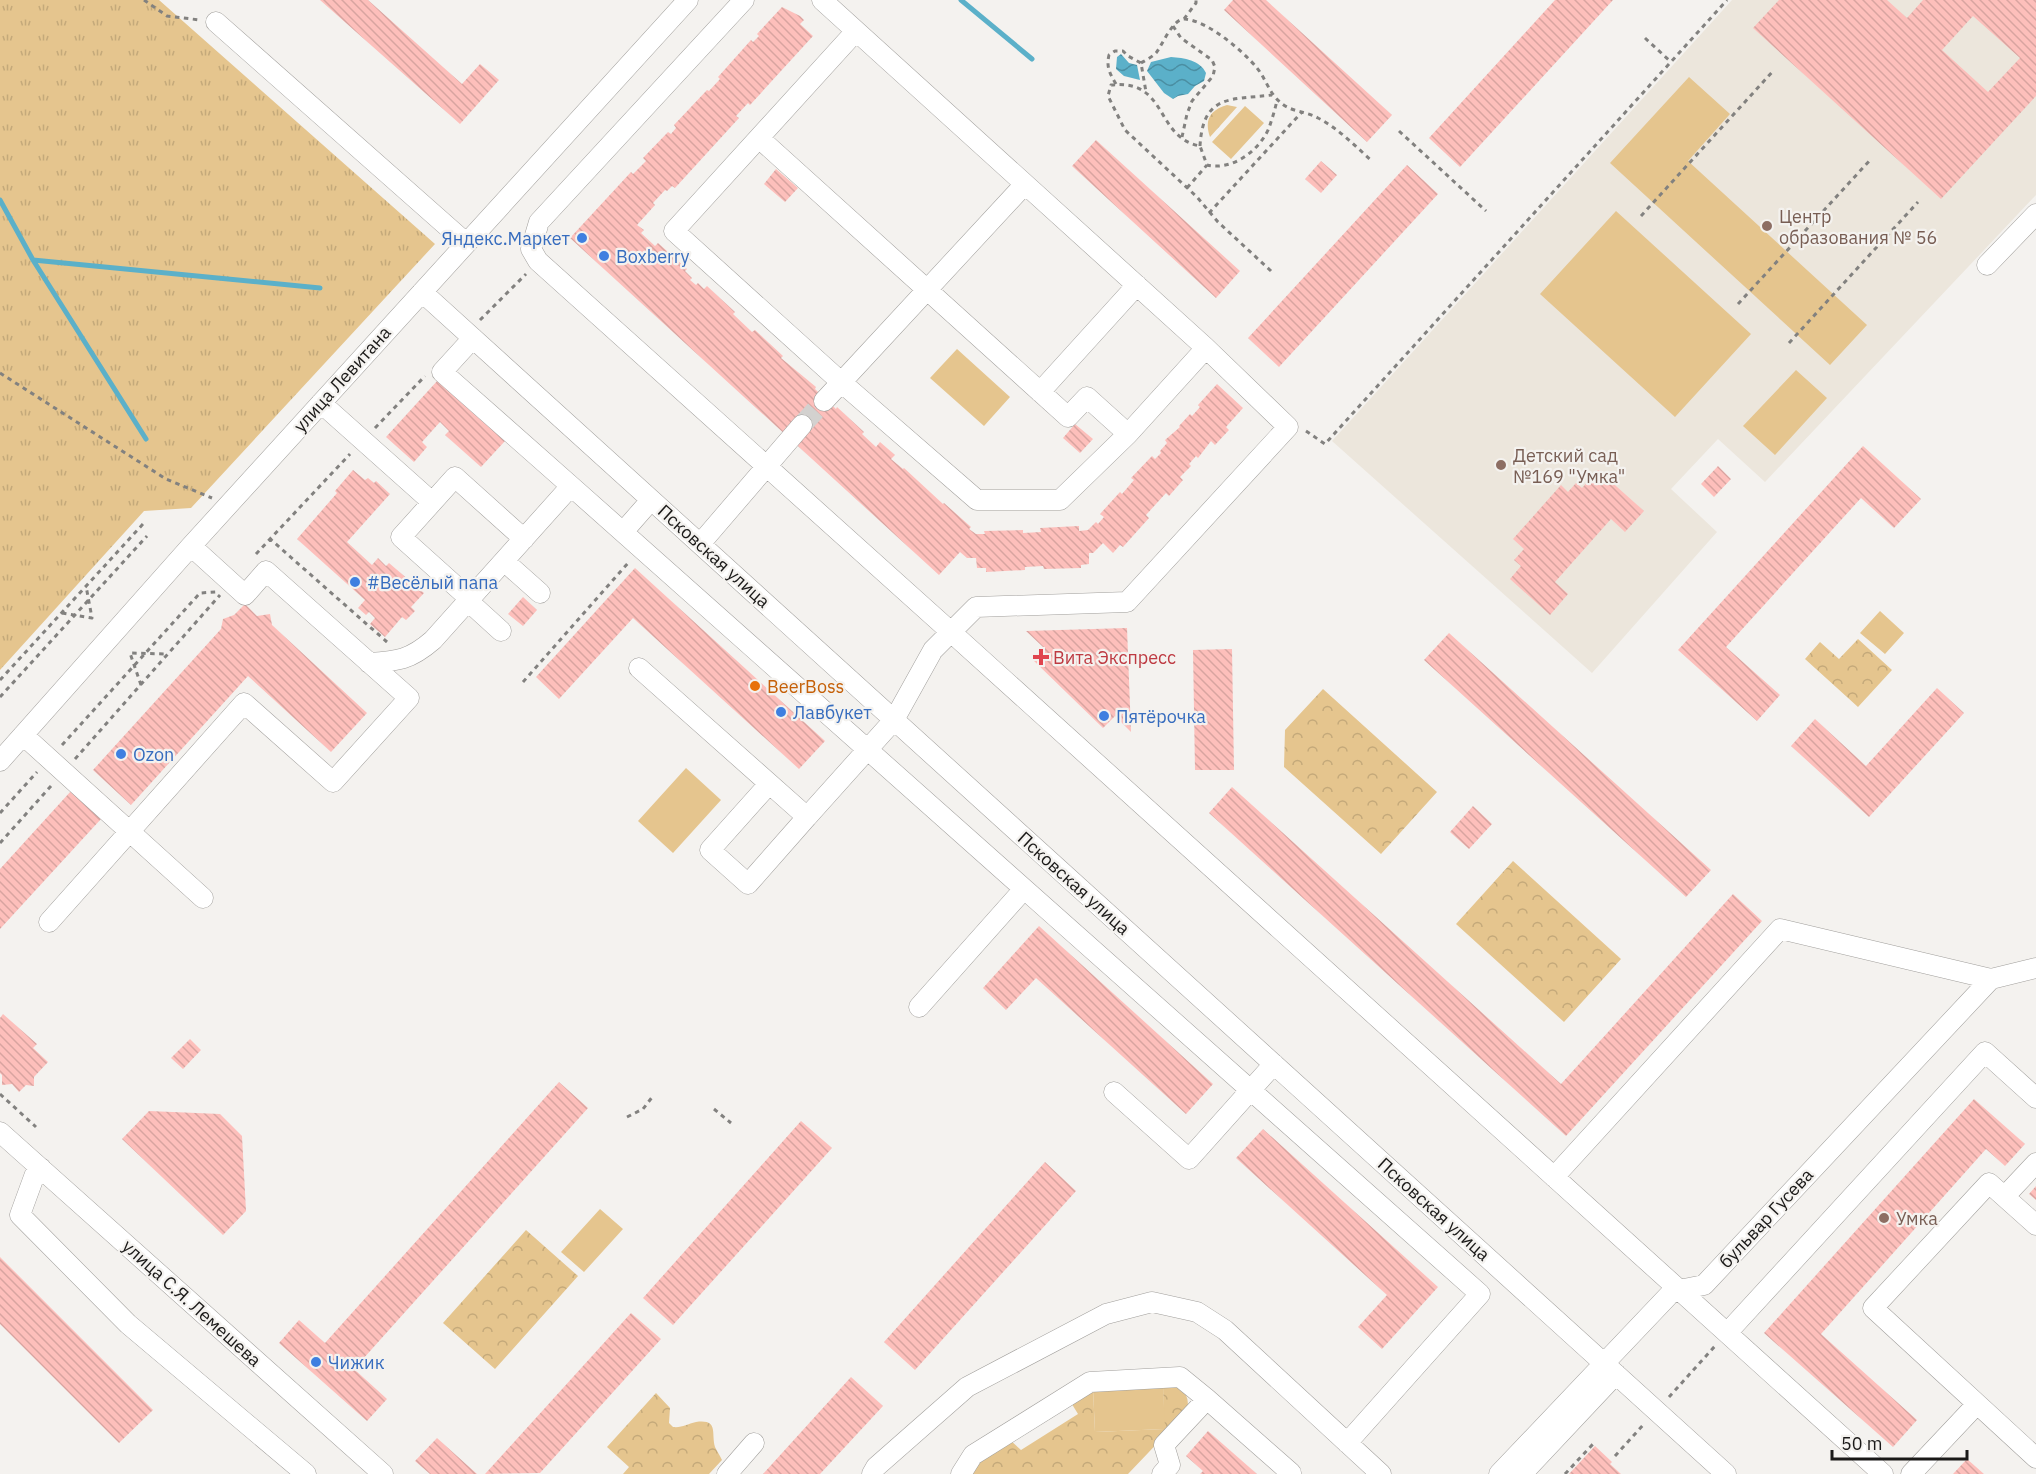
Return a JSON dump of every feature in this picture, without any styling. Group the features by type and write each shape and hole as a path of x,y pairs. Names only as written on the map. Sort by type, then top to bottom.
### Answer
{"street":[{"name":"улица Левитана","path":"0,761 190,546 688,0"},
{"path":"744,0 539,222 531,249 538,261 1883,1474"},
{"path":"769,784 710,850 748,884 894,720 933,650 976,607 1127,602 1288,427 1206,348 822,0"},
{"path":"216,22 466,243"},
{"path":"856,31 674,231 841,382 977,500 1060,501 1128,434 1206,348"},
{"path":"759,138 1068,417 1087,397 1128,434"},
{"path":"824,401 1025,184"},
{"path":"1987,265 2036,214"},
{"path":"1040,392 1137,285"},
{"name":"Псковская улица","path":"422,292 1726,1474"},
{"path":"470,335 442,372 1480,1293 1347,1443"},
{"path":"321,403 432,502"},
{"path":"700,544 802,425"},
{"path":"501,631 401,537 455,477 524,539"},
{"path":"369,663 395,662 417,654 433,640 571,486"},
{"path":"623,532 651,500"},
{"path":"49,922 244,703 333,782 409,698 266,572 245,594 190,546"},
{"path":"504,561 540,593"},
{"path":"639,668 807,817"},
{"path":"23,735 203,898"},
{"path":"919,1007 1024,889"},
{"path":"1554,1178 1780,929 1991,979 2036,968"},
{"name":"бульвар Гусева","path":"1499,1474 1610,1369 1670,1294 1704,1285 1991,979"},
{"path":"1727,1334 1985,1052 2036,1098"},
{"path":"1114,1092 1189,1159 1274,1064"},
{"name":"улица С.Я. Лемешева","path":"0,1132 383,1474"},
{"path":"2004,1196 2036,1163"},
{"path":"41,1168 35,1174 21,1215 128,1324 306,1474"},
{"path":"2036,1225 1989,1183 1873,1308 2036,1458"},
{"path":"872,1474 876,1467 967,1387 1106,1314 1152,1302 1197,1312 1225,1330 1381,1474"},
{"path":"1522,1474 1610,1369"},
{"path":"961,1474 973,1455 1090,1382 1180,1377 1290,1474"},
{"path":"1162,1474 1170,1465 1164,1446 1207,1399"},
{"path":"1911,1474 1977,1404"},
{"path":"727,1474 754,1443"}],"path":[{"path":"144,0 168,16 216,22"},
{"path":"1141,63 1156,53 1173,26 1184,19 1196,0"},
{"path":"1288,427 1304,430 1325,444 1727,0"},
{"path":"1184,19 1226,39 1256,68 1266,81 1272,95 1284,106 1315,116 1372,161"},
{"path":"1173,26 1181,38 1212,60 1215,67 1213,76 1192,101 1182,137"},
{"path":"1645,38 1671,62"},
{"path":"1116,85 1108,72 1109,55 1115,51 1123,51 1141,63"},
{"path":"1141,63 1147,93"},
{"path":"1641,216 1774,70"},
{"path":"1200,146 1191,144 1173,131 1152,97 1147,93 1123,84 1111,85 1108,96 1125,130 1197,197 1209,213 1271,271"},
{"path":"1207,165 1200,146 1201,128 1208,112 1215,105 1228,99 1272,95"},
{"path":"1207,165 1229,166 1254,148 1268,130 1278,100"},
{"path":"1209,213 1302,112"},
{"path":"1399,131 1486,211"},
{"path":"1738,304 1871,159"},
{"path":"1187,188 1207,165"},
{"path":"1789,343 1918,202"},
{"path":"470,335 538,261"},
{"path":"254,556 430,370"},
{"path":"0,373 166,479 221,501 227,506"},
{"path":"0,680 143,524"},
{"path":"0,697 147,536"},
{"path":"269,538 392,647"},
{"path":"522,682 628,563"},
{"path":"62,613 92,618 86,586"},
{"path":"0,813 56,765 141,685 222,592 200,593 145,653 56,765 0,843"},
{"path":"141,685 130,653 168,654"},
{"path":"0,1094 36,1127"},
{"path":"627,1117 643,1109 653,1096"},
{"path":"714,1109 731,1123"},
{"path":"1615,1456 1727,1334"},
{"path":"1565,1474 1593,1444"}],"shaded area":[{"name":"Центр образования № 56","path":"1732,0 2036,0 2036,195 1765,482 1718,439 1671,489 1717,532 1592,673 1332,441"}],"green space":[{"path":"0,0 159,0 435,244 191,508 144,511 0,670"},
{"path":"1689,77 1730,114 1688,161 1867,325 1830,365 1610,163"},
{"path":"1227,105 1237,107 1210,137 1208,121 1210,116"},
{"path":"1245,106 1264,123 1231,159 1212,142"},
{"path":"1616,211 1751,334 1675,417 1540,294"},
{"path":"957,349 1010,397 984,426 930,378"},
{"path":"1796,370 1827,398 1775,455 1743,426"},
{"path":"1880,611 1904,633 1885,654 1860,633"},
{"path":"1858,639 1892,670 1858,707 1805,659 1820,642 1839,659"},
{"path":"1323,689 1437,792 1381,854 1284,767 1285,730"},
{"path":"686,768 721,800 673,853 638,821"},
{"path":"1513,861 1621,959 1564,1022 1456,924"},
{"path":"600,1209 623,1229 584,1272 561,1252"},
{"path":"526,1230 578,1276 495,1369 443,1323"},
{"path":"1163,1385 1175,1387 1186,1394 1188,1411 1128,1474 970,1474 981,1459 1009,1439 1021,1450 1078,1414 1070,1401 1093,1388 1095,1432 1164,1429"},
{"path":"1163,1385 1165,1429 1095,1432 1093,1388"},
{"path":"656,1393 670,1408 669,1423 673,1427 703,1422 713,1428 715,1447 722,1460 709,1474 623,1474 629,1467 607,1447"}],"water":[{"path":"1121,54 1129,63 1137,65 1140,80 1124,76 1116,69 1117,57"},
{"path":"1171,57 1196,62 1206,73 1204,81 1188,94 1173,99 1164,93 1147,71 1151,62"}],"building":[{"path":"320,0 368,0 462,84 480,64 499,80 460,124"},
{"path":"1233,0 1266,0 1392,115 1367,142 1224,10"},
{"path":"1555,0 1613,0 1460,167 1429,138"},
{"path":"1779,0 1887,0 1907,18 1923,0 2036,0 2036,96 1941,199 1753,28","holes":["1973,16 2020,58 1988,92 1942,50"]},
{"path":"782,7 800,16 804,20 800,24 813,36 750,105 748,103 736,116 739,118 675,188 672,186 667,191 665,190 653,203 655,205 637,225 644,230 641,233 655,246 658,243 687,269 685,271 692,278 690,280 696,285 698,283 704,289 707,286 735,312 733,314 752,332 755,330 783,356 781,358 864,432 862,434 876,447 880,442 895,455 891,459 944,503 976,534 985,534 984,531 1041,532 1040,528 1079,526 1079,531 1088,530 1096,522 1098,524 1104,517 1100,514 1120,492 1122,494 1134,480 1131,478 1152,456 1155,459 1161,453 1160,451 1167,443 1165,440 1180,427 1190,414 1192,416 1200,407 1198,405 1217,384 1243,408 1226,427 1229,430 1215,445 1211,441 1198,458 1196,456 1189,464 1191,466 1180,477 1183,480 1169,496 1166,493 1146,515 1149,518 1123,547 1120,545 1113,553 1103,543 1093,553 1089,553 1089,564 1081,565 1081,568 1044,569 1043,566 1025,567 1025,570 986,572 986,568 977,568 976,558 967,558 960,552 939,575 570,238 631,172 633,174 646,161 643,158 668,132 671,134 676,128 674,125 720,79 718,77 751,40 753,42 759,36 757,34"},
{"path":"1096,140 1240,271 1216,298 1072,166"},
{"path":"1321,161 1337,175 1321,193 1305,179"},
{"path":"1407,165 1438,194 1279,367 1248,338"},
{"path":"776,169 798,188 785,202 764,184"},
{"path":"438,380 505,441 481,467 445,435 449,431 440,422 422,442 427,447 414,462 386,437"},
{"path":"1075,424 1093,439 1080,453 1063,438"},
{"path":"1863,446 1921,499 1894,528 1861,498 1726,647 1780,695 1757,721 1678,650"},
{"path":"1718,466 1731,479 1714,497 1701,484"},
{"path":"353,470 365,480 368,478 374,483 376,481 390,494 347,542 372,565 378,558 386,566 389,563 424,593 411,607 415,611 406,620 402,617 385,637 370,624 375,618 369,612 366,615 358,608 365,600 297,539 337,493 335,491"},
{"path":"1598,470 1644,511 1625,532 1611,519 1555,582 1568,594 1550,615 1510,579 1521,566 1514,560 1524,549 1513,539 1561,485 1568,492 1576,483 1582,488"},
{"path":"635,568 825,741 799,769 633,618 559,699 536,677"},
{"path":"523,597 537,610 523,626 508,614"},
{"path":"245,604 257,616 270,614 272,625 367,713 331,752 248,676 131,805 93,770 221,629 223,619 234,615"},
{"path":"1127,628 1131,732 1115,716 1103,728 1032,659 1043,647 1026,631"},
{"path":"1449,633 1711,870 1686,897 1424,660"},
{"path":"1232,649 1234,770 1195,770 1193,650"},
{"path":"1937,688 1964,713 1869,817 1791,746 1815,719 1866,766"},
{"path":"1232,787 1561,1084 1733,894 1762,921 1566,1136 1209,813"},
{"path":"71,791 101,819 0,929 0,869"},
{"path":"1473,806 1492,824 1469,849 1450,832"},
{"path":"1039,926 1213,1084 1186,1114 1036,978 1006,1010 983,988"},
{"path":"3,1014 37,1044 33,1048 48,1062 34,1077 34,1086 26,1085 19,1092 12,1084 2,1085 0,1018"},
{"path":"190,1039 201,1050 183,1069 171,1058"},
{"path":"559,1082 588,1108 354,1369 387,1399 367,1421 279,1343 299,1320 325,1343"},
{"path":"1974,1099 2025,1144 2005,1166 1986,1149 1821,1334 1917,1420 1893,1447 1764,1333"},
{"path":"149,1111 220,1114 242,1136 246,1211 223,1235 122,1139"},
{"path":"801,1121 832,1148 673,1325 643,1298"},
{"path":"1263,1129 1438,1287 1382,1349 1358,1327 1387,1295 1236,1158"},
{"path":"1045,1162 1076,1191 915,1370 884,1342"},
{"path":"2036,1186 2036,1200 2029,1194"},
{"path":"0,1257 153,1410 119,1443 0,1324"},
{"path":"631,1313 661,1339 540,1473 485,1474"},
{"path":"851,1377 883,1406 820,1474 763,1474"},
{"path":"1208,1431 1257,1474 1200,1474 1203,1471 1186,1456"},
{"path":"437,1438 477,1474 430,1474 415,1461"},
{"path":"1595,1446 1621,1474 1569,1474"},
{"path":"1967,1459 1984,1474 1953,1474"}],"waterway":[{"path":"961,0 1032,59"},
{"path":"0,200 33,260 320,288"},
{"path":"33,260 146,439"}],"tunnel":[{"path":"802,425 824,401"}],"place":[{"name":"Центр образования № 56","path":"1767,226"},
{"name":"Яндекс.Маркет","path":"582,238"},
{"name":"Boxberry","path":"604,256"},
{"name":"Детский сад №169 \"Умка\"","path":"1501,465"},
{"name":"#Весёлый папа","path":"355,582"},
{"name":"Вита Экспресс","path":"1041,657"},
{"name":"BeerBoss","path":"755,686"},
{"name":"Лавбукет","path":"781,712"},
{"name":"Пятёрочка","path":"1104,716"},
{"name":"Ozon","path":"121,754"},
{"name":"Умка","path":"1884,1218"},
{"name":"Чижик","path":"316,1362"}]}
